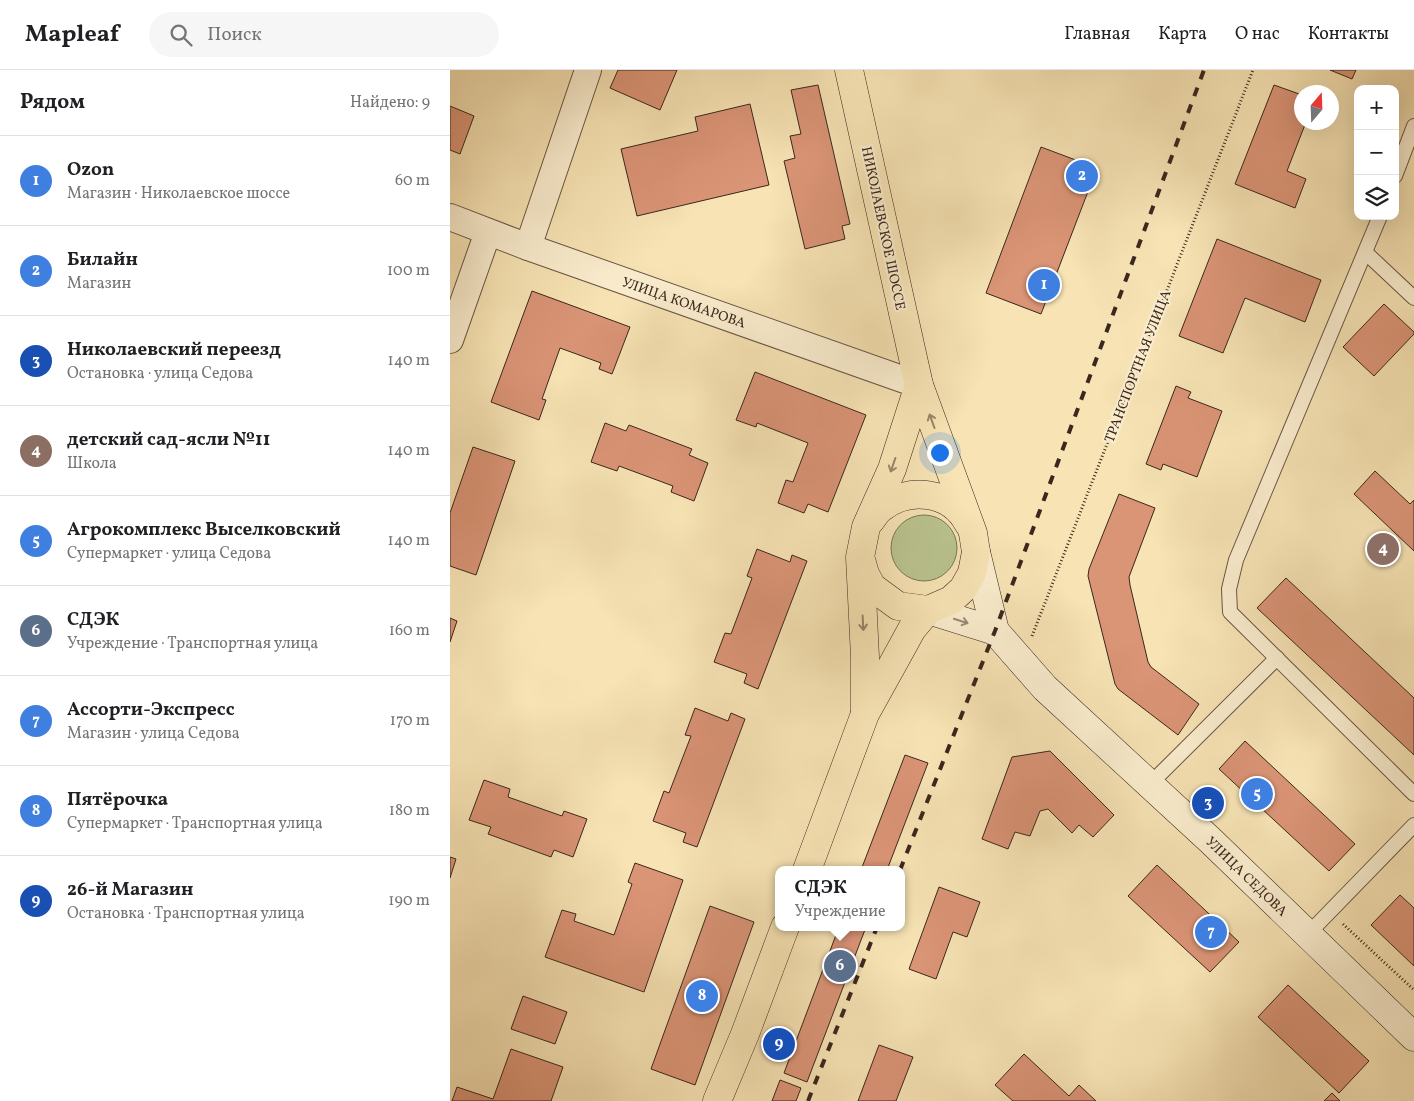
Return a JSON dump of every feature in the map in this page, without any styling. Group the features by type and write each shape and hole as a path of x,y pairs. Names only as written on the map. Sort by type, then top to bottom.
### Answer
{"main road":[{"name":"НИКОЛАЕВСКОЕ ШОССЕ","path":"849,70 919,385 975,543"},
{"path":"865,714 865,657 860,557 866,527 892,469 919,385"},
{"path":"808,866 865,714 912,629 928,610 951,600 962,589 972,573 975,543 964,517 951,504 937,497 917,494 896,498 879,509 866,527"},
{"name":"УЛИЦА СЕДОВА","path":"975,543 994,631 1045,688 1210,840 1414,1037"},
{"path":"860,557 864,574 872,587 898,606 928,610 994,631"},
{"path":"717,1101 745,1034 784,931"}],"street":[{"path":"528,247 588,70"},
{"name":"УЛИЦА КОМАРОВА","path":"450,217 528,247 919,385"},
{"path":"450,340 488,232"}],"lane":[{"path":"1395,175 1414,126"},
{"path":"1378,220 1236,560 1229,590 1230,612 1414,794"},
{"path":"1366,253 1414,298"},
{"path":"1150,784 1277,658"},
{"path":"1308,935 1414,825"}],"path":[{"name":"ТРАНСПОРТНАЯ УЛИЦА","path":"1022,662 1253,70"},
{"path":"1330,912 1414,990"}],"green space":[{"path":"924,515 936,518 947,525 954,536 957,548 954,560 947,571 936,578 924,581 912,578 901,571 894,560 891,548 894,536 901,525 912,518"}],"building":[{"path":"618,70 677,70 660,110 610,88"},
{"path":"1330,70 1356,70 1352,79"},
{"path":"818,85 850,224 842,226 845,239 805,249 784,161 795,158 790,136 801,134 791,90"},
{"path":"1274,85 1294,92 1294,130 1303,130 1287,171 1306,179 1295,208 1235,184"},
{"path":"750,104 769,185 637,216 621,149 698,131 695,117"},
{"path":"450,106 474,116 460,154 450,150"},
{"path":"1041,147 1097,168 1041,314 986,293"},
{"path":"1217,239 1321,280 1305,322 1245,298 1223,353 1179,336"},
{"path":"532,291 630,327 612,374 599,369 601,363 560,348 542,399 546,400 539,420 491,402"},
{"path":"1384,304 1414,334 1374,376 1343,347"},
{"path":"755,372 866,415 828,512 808,504 804,513 778,503 786,480 793,482 808,443 757,423 756,427 736,420"},
{"path":"1176,386 1191,392 1188,398 1222,411 1197,477 1163,464 1161,470 1146,464"},
{"path":"605,423 626,431 629,425 692,449 689,455 708,463 694,501 671,492 673,486 619,466 617,471 591,462"},
{"path":"473,447 515,461 476,575 450,566 450,513"},
{"path":"1375,471 1410,504 1414,500 1414,551 1354,494"},
{"path":"1119,494 1155,508 1129,577 1148,662 1151,667 1199,704 1178,735 1118,689 1115,684 1088,576 1089,569"},
{"path":"757,549 790,562 792,555 807,561 758,689 744,683 747,674 714,662 725,633 731,634 752,578 747,576"},
{"path":"1286,578 1414,698 1414,755 1257,608"},
{"path":"450,618 457,621 450,642"},
{"path":"695,708 728,721 731,713 745,719 697,847 683,842 686,833 653,821 664,791 669,793 691,736 685,735"},
{"path":"1245,741 1355,844 1329,871 1219,769"},
{"path":"1050,751 1114,815 1093,837 1079,825 1072,833 1048,809 1040,811 1030,836 1015,832 1008,849 982,839 1012,757"},
{"path":"905,755 928,763 889,866 863,866"},
{"path":"484,780 510,789 508,797 562,816 564,811 587,819 573,857 554,850 551,857 488,834 491,827 469,820"},
{"path":"450,857 456,859 450,878"},
{"path":"635,863 683,880 644,992 545,957 562,910 576,914 574,921 614,935 632,884 628,882"},
{"path":"1157,865 1239,942 1210,972 1128,896"},
{"path":"939,887 980,902 967,937 953,932 936,979 909,969"},
{"path":"1400,895 1414,908 1414,966 1371,925"},
{"path":"710,906 754,922 695,1085 651,1069"},
{"path":"837,931 864,931 807,1082 784,1073"},
{"path":"1288,985 1369,1061 1339,1093 1258,1017"},
{"path":"523,996 567,1012 555,1044 511,1029"},
{"path":"879,1045 913,1057 896,1101 858,1101"},
{"path":"511,1049 563,1067 551,1101 452,1101 457,1087 493,1099"},
{"path":"1024,1054 1069,1096 1079,1085 1096,1101 1013,1101 995,1085"},
{"path":"780,1080 801,1088 796,1101 772,1101"},
{"path":"1332,1093 1340,1101 1324,1101"}],"railway":[{"path":"902,866 995,631 1204,70"},
{"path":"808,1101 875,931"}],"place":[{"name":"Билайн","path":"1082,176"},
{"name":"Ozon","path":"1044,285"},
{"name":"детский сад-ясли №11","path":"1383,549"},
{"name":"Агрокомплекс Выселковский","path":"1257,794"},
{"name":"Николаевский переезд","path":"1208,803"},
{"name":"Ассорти-Экспресс","path":"1211,932"},
{"name":"СДЭК","path":"840,966"},
{"name":"Пятёрочка","path":"702,996"},
{"name":"26-й Магазин","path":"779,1044"}]}
